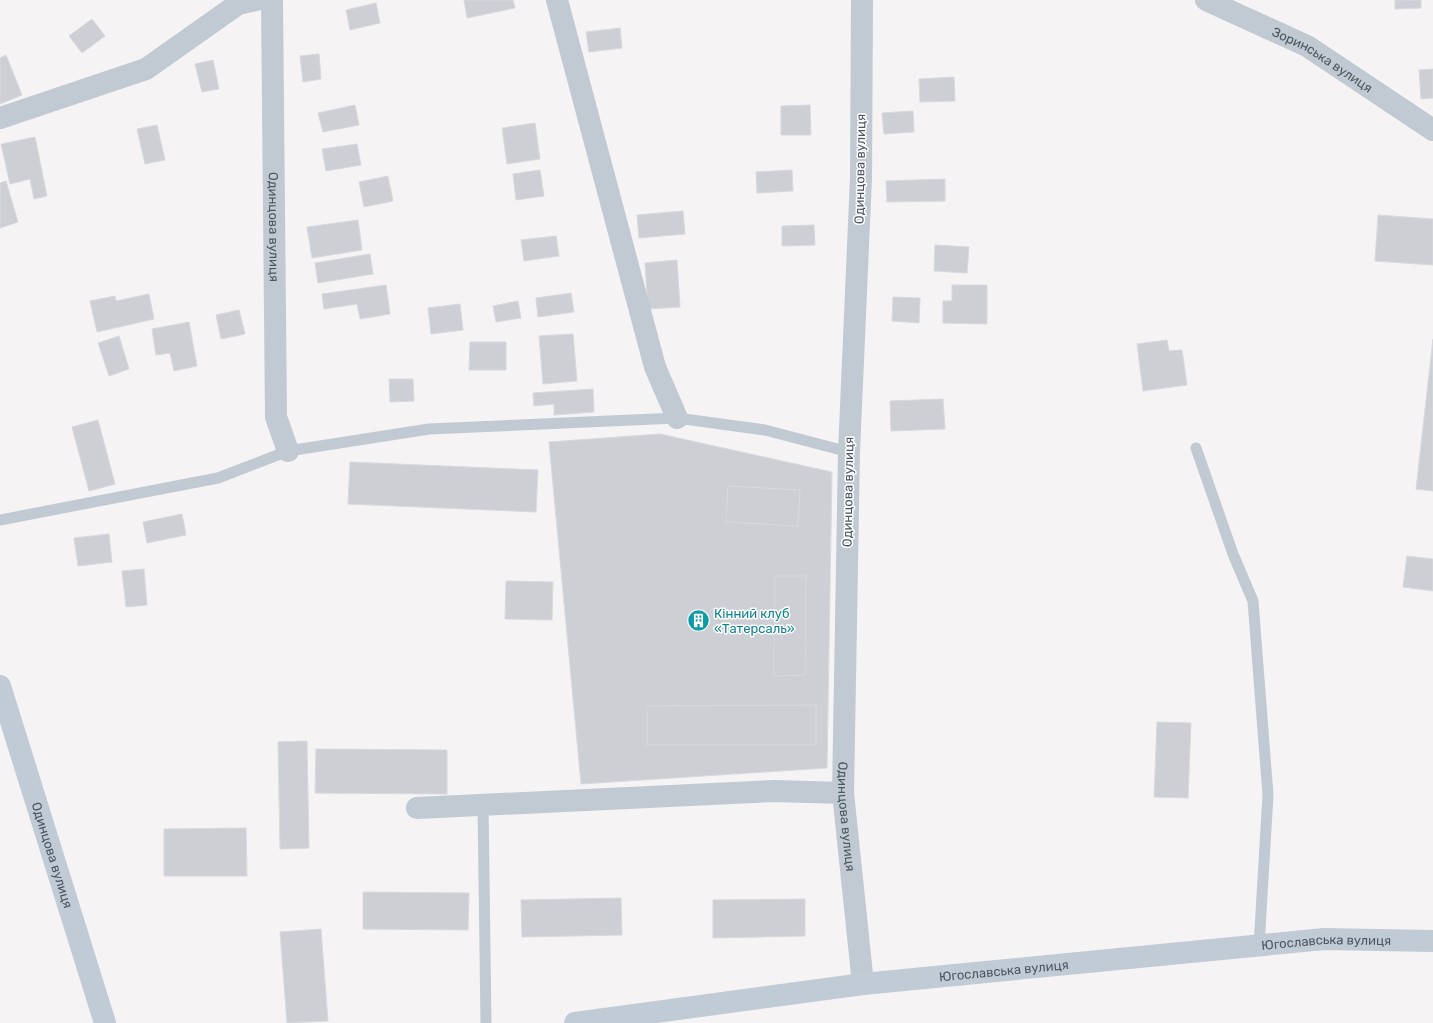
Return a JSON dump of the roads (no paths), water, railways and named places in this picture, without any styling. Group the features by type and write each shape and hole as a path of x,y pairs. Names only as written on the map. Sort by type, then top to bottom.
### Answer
{"main road":[{"name":"Одинцова вулиця","path":"0,686 105,1023"},
{"name":"Югославська вулиця","path":"575,1023 863,984 1324,939 1433,941"}],"street":[{"path":"0,118 146,69 238,4 256,0"},
{"name":"Одинцова вулиця","path":"272,0 276,417 288,451"},
{"path":"557,0 655,367 678,418"},
{"name":"Одинцова вулиця","path":"862,0 861,178 849,452 843,793 863,984"},
{"name":"Зоринська вулиця","path":"1206,0 1307,46 1433,130"},
{"path":"417,808 774,791 843,793"}],"lane":[{"path":"0,520 218,478 288,451 429,428 678,418 765,430 849,452"},
{"path":"1196,448 1233,554 1253,601 1268,795 1260,946"},
{"path":"483,805 486,1023"}],"place":[{"name":"Кінний клуб «Татерсаль»","path":"698,620"}]}
